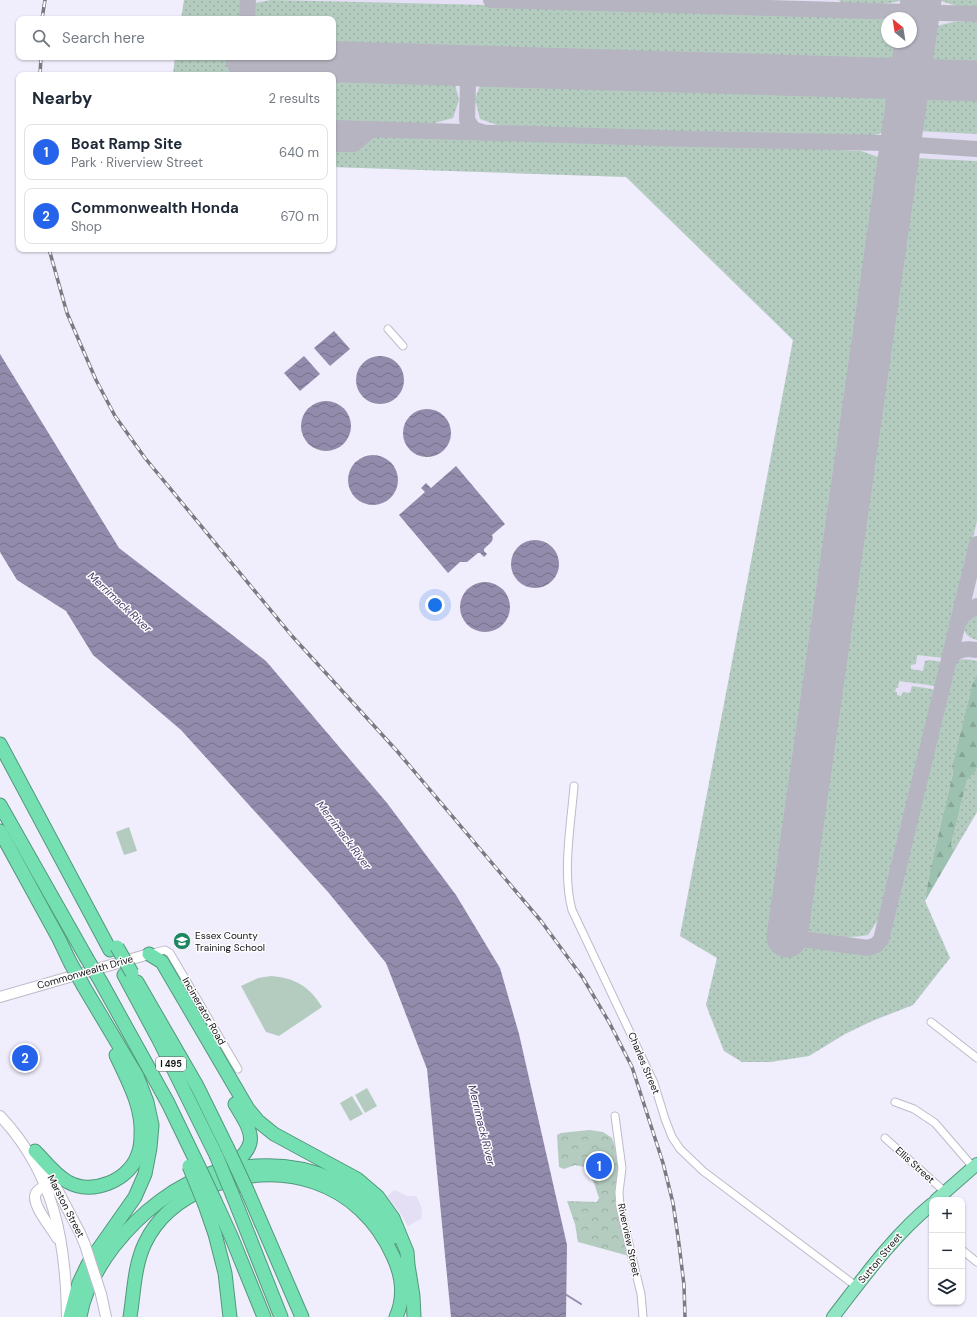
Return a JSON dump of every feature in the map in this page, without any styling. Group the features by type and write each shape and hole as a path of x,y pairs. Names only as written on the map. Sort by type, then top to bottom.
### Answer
{"highway":[{"name":"I 495","path":"0,744 74,880 128,974 216,1155 281,1317"},
{"name":"I 495","path":"0,805 168,1103 210,1203 231,1236 264,1317"},
{"path":"0,830 60,939 70,962 137,1076 147,1102 152,1125 150,1148 145,1174 135,1197 88,1264 79,1283 69,1317"},
{"path":"80,1317 91,1282 100,1265 130,1228 149,1210 169,1195 200,1178 227,1168 241,1159 248,1149 250,1138 249,1128 149,954"},
{"path":"149,954 162,962 248,1109 258,1122 274,1134 357,1179 378,1197 393,1218 407,1252 413,1296 414,1317"},
{"path":"128,974 197,1086 247,1190 302,1317"},
{"path":"36,1150 55,1172 68,1182 80,1187 96,1187 113,1182 128,1171 138,1154 141,1135 139,1113 133,1091 84,987"},
{"path":"227,1168 261,1165 285,1166 313,1171 343,1184 371,1206 381,1217 390,1230 408,1265"},
{"name":"Sutton Street","path":"941,1197 975,1166"},
{"path":"130,1317 137,1266 141,1253 152,1232 168,1212 188,1196 219,1183 249,1176 271,1174 304,1178 326,1186 361,1209 379,1230 391,1250 400,1277 402,1292 396,1317"},
{"path":"210,1203 215,1234 225,1273 230,1317"},
{"name":"Sutton Street","path":"833,1317 856,1286 894,1240 929,1208"},
{"path":"294,1299 305,1317"}],"main road":[{"name":"Commonwealth Drive","path":"0,997 149,954"},
{"name":"Marston Street","path":"0,1108 36,1150 54,1181 80,1233 102,1294 106,1317"},
{"name":"Marston Street","path":"0,1116 23,1145 46,1186 51,1200 62,1248 69,1317"},
{"path":"62,1248 54,1232 36,1205 34,1198 38,1190 46,1186 54,1190 63,1199"}],"street":[{"path":"388,329 403,346"},
{"name":"Charles Street","path":"574,786 567,869 567,888 572,910 654,1083 672,1137 680,1149 703,1171 856,1286"},
{"name":"Commonwealth Drive","path":"149,954 165,950 170,954"},
{"name":"Incinerator Road","path":"170,954 238,1068"},
{"path":"931,1022 977,1058"},
{"path":"895,1102 914,1109 935,1123 975,1166"},
{"name":"Riverview Street","path":"615,1116 622,1159 619,1192 620,1207 640,1294 643,1317"},
{"name":"Ellis Street","path":"885,1138 930,1197"},
{"path":"965,1252 976,1259"}],"shaded area":[{"path":"184,0 977,0 977,812 925,901 950,958 913,1005 872,1021 845,1034 809,1056 770,1062 742,1062 724,1051 706,1005 717,958 680,936 793,340 626,177 336,167 336,72 173,72 175,60 336,60 336,16 181,16"},
{"path":"395,1190 407,1196 416,1196 422,1208 421,1219 408,1226 387,1196"}],"green space":[{"path":"184,0 242,0 242,16 181,16"},
{"path":"271,0 577,7 856,17 881,19 881,48 900,48 898,64 336,48 336,16 252,16 256,3"},
{"path":"839,0 903,0 880,4 842,4"},
{"path":"938,0 977,0 977,8 957,6"},
{"path":"977,21 977,66 927,64 932,27 954,22"},
{"path":"175,60 241,60 240,72 173,72"},
{"path":"336,76 454,80 459,100 453,118 431,124 336,123"},
{"path":"482,80 894,92 888,131 867,137 818,138 578,131 503,127 480,119 475,99"},
{"path":"922,93 977,95 977,134 916,131"},
{"path":"373,135 708,144 861,151 884,159 771,939 798,945 866,953 875,951 882,946 889,930 952,666 960,660 967,659 977,661 977,675 972,685 952,767 953,773 930,870 925,901 950,958 913,1005 872,1021 845,1034 809,1056 770,1062 742,1062 724,1051 706,1005 717,958 680,936 793,340 626,177 336,167 336,149 356,150"},
{"path":"913,158 977,161 977,521 944,658 917,655 916,664 911,665 911,669 923,671 925,661 929,660 943,662 938,685 935,686 899,681 898,688 896,688 895,692 897,692 897,695 901,696 903,692 910,693 912,686 936,691 904,828 879,918 868,935 834,938 810,932 803,928 803,925"},
{"path":"977,611 977,640 970,637 964,630 964,619"},
{"path":"977,675 977,768 967,780 951,845 954,851 925,901 930,870 953,773 952,767 972,685"},
{"path":"977,768 977,812 954,851 951,845 967,780"},
{"path":"129,827 137,851 124,855 116,832"},
{"path":"271,976 280,977 301,984 312,994 322,1007 279,1036 266,1032 241,986 258,978"},
{"path":"367,1088 377,1106 365,1113 355,1095"},
{"path":"352,1096 363,1114 350,1121 340,1103"},
{"path":"589,1130 603,1132 612,1138 614,1144 619,1169 615,1202 629,1256 578,1242 575,1224 567,1201 597,1202 599,1198 594,1183 584,1167 575,1165 564,1169 559,1167 557,1135 561,1133"}],"water":[{"path":"334,331 350,349 330,366 314,348"},
{"name":"Merrimack River","path":"0,354 119,548 266,661 387,803 456,895 500,968 519,1034 567,1245 566,1317 451,1317 427,1069 386,963 328,892 181,730 93,655 66,611 17,580 0,552"},
{"path":"304,356 320,374 300,391 284,373"},
{"path":"375,356 385,356 394,360 400,366 403,371 403,389 394,400 385,404 375,404 366,400 360,394 356,385 356,375 360,366 366,360"},
{"path":"321,401 331,401 344,408 351,421 351,431 344,444 331,451 321,451 312,447 305,440 301,431 301,421 305,412 312,405"},
{"path":"422,409 432,409 441,413 447,419 450,424 450,442 441,453 432,457 422,457 413,453 407,447 403,438 403,428 407,419 413,413"},
{"path":"373,455 387,459 394,466 398,480 394,494 387,501 373,505 359,501 352,494 348,480 352,466 359,459"},
{"path":"456,466 505,524 492,535 492,541 484,549 487,554 484,557 478,553 467,562 460,562 448,573 399,515 425,492 421,488 426,483 431,488"},
{"path":"530,540 540,540 549,544 555,550 558,555 558,573 549,584 540,588 530,588 521,584 515,578 511,569 511,559 515,550 521,544"},
{"path":"485,582 499,586 506,593 510,607 506,621 499,628 485,632 471,628 464,621 460,607 464,593 471,586"}],"waterway":[{"path":"565,1294 581,1304"}],"taxiway":[{"path":"247,16 248,0"},
{"path":"491,0 977,14"},
{"path":"914,51 917,33 921,22 929,15 935,13"},
{"path":"245,72 246,60"},
{"path":"396,65 455,67 462,71 468,81 471,73 480,68 540,69"},
{"path":"468,81 467,120 473,129 482,132"},
{"path":"336,128 692,139 886,143 977,149"},
{"path":"336,144 354,144 368,132 375,129"},
{"path":"787,937 868,948 876,945 881,940 977,544"},
{"path":"959,621 964,614 977,606"},
{"path":"949,661 954,654 961,650 977,650"}],"runway":[{"path":"787,937 921,0"},
{"path":"279,60 977,81"}],"railway":[{"path":"42,16 45,0"},
{"path":"40,72 41,60"},
{"path":"50,252 67,313 96,380 115,416 145,458 292,636 397,751 541,921 583,978 609,1022 632,1067 663,1163 673,1203 679,1244 684,1285 685,1317"}],"place":[{"name":"Essex County Training School","path":"182,941"},
{"name":"Commonwealth Honda","path":"25,1058"},
{"name":"Boat Ramp Site","path":"599,1166"}]}
